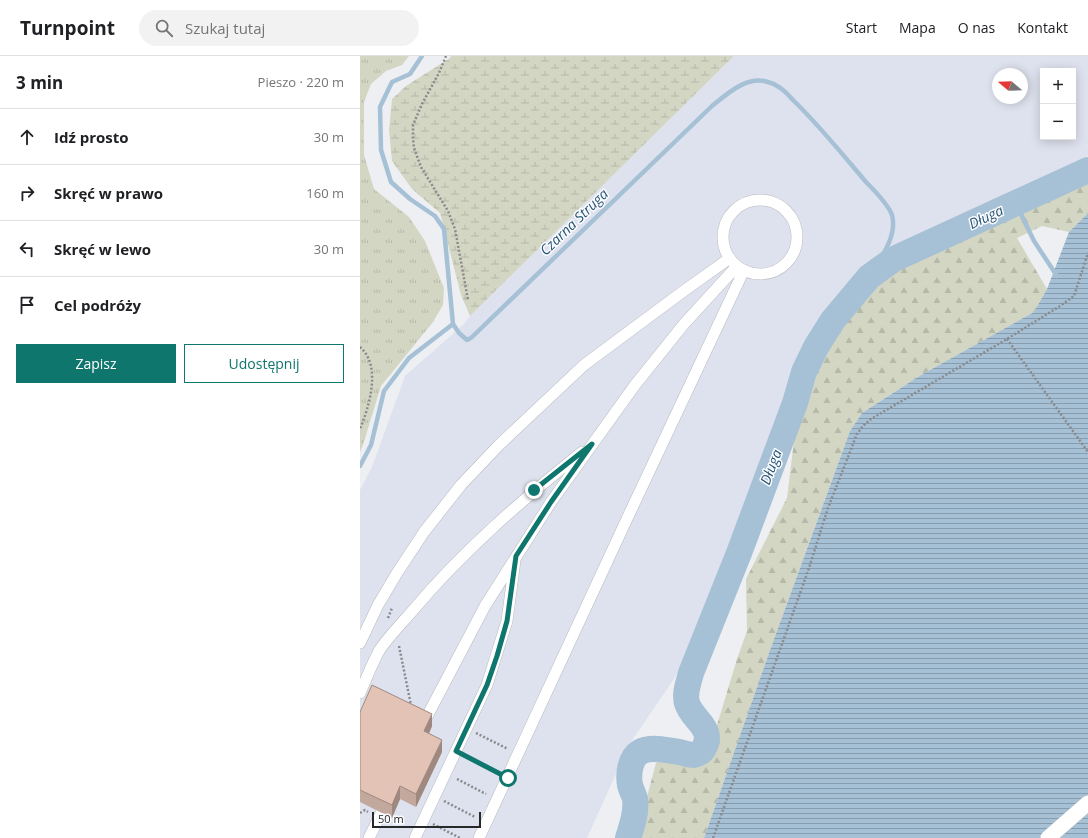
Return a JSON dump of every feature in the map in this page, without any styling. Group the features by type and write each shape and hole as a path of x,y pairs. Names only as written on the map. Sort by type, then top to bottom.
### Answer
{"street":[{"path":"761,199 773,202 784,208 792,217 796,229 797,241 793,253 786,263 777,270 765,274 752,274 737,265 725,251 723,239 724,226 729,215 738,206 749,201 761,199"},
{"path":"416,738 485,606 551,502 635,386 684,324 737,265"},
{"path":"360,643 378,605 424,532 461,485 499,445 584,365 685,290 737,265"},
{"path":"479,838 622,530 737,265"},
{"path":"360,693 380,651 423,599 498,523 534,490 592,444"},
{"path":"415,838 487,685 505,628 516,556"},
{"path":"369,838 391,792"},
{"path":"1048,838 1088,803"}],"path":[{"path":"446,56 439,73 422,104 414,125 413,138 414,148 421,167 448,211 455,229 468,300"},
{"path":"713,838 809,568 828,508 857,434 871,419 1007,339 1074,296 1088,253"},
{"path":"1007,339 1088,452"},
{"path":"360,347 365,351 370,362 372,381 366,415 360,429"},
{"path":"396,632 412,711 426,717"},
{"path":"467,728 519,754"},
{"path":"456,751 508,778"},
{"path":"446,773 497,800"},
{"path":"435,796 486,823"},
{"path":"424,819 460,838"}],"shaded area":[{"path":"734,56 1088,56 1088,156 894,247 844,287 827,308 806,344 680,670 629,745 587,838 360,838 360,490 372,467 405,376 464,324 470,316"}],"green space":[{"path":"360,56 409,56 402,65 386,71 371,84 364,102 364,155 374,189 409,217 425,241 444,288 443,305 433,322 381,386 360,452"},
{"path":"451,56 734,56 470,316 461,295 440,213 412,189 392,161 389,130 392,99 406,86"},
{"path":"1088,179 1088,213 1069,232 1042,226 1017,238 1047,289 1034,312 921,375 862,413 850,431 769,653 704,838 636,838 656,763 670,759 688,765 705,765 747,631 746,579 787,498 794,441 828,343 869,290 902,265"}],"water":[{"path":"1088,213 1088,838 704,838 769,653 850,431 862,413 921,375 1034,312 1047,289 1069,232"}],"building":[{"path":"372,685 432,714 424,731 442,740 416,794 400,786 392,805 360,790 360,712"}],"waterway":[{"name":"Czarna Struga","path":"422,56 410,74 392,82 380,107 381,150 391,182 410,199 435,216 444,229 453,324 459,333 467,340 471,338 712,106 731,91 745,83 752,81 771,83 788,95 880,197 890,211 893,223 890,240 869,277"},
{"name":"Długa","path":"628,838 634,819 635,809 635,797 630,785 629,776 630,767 634,758 640,752 649,749 670,750 694,755 702,751 707,741 705,729 693,714 686,699 686,691 691,673 739,553 795,403 804,372 816,347 833,320 869,277 894,259 1088,170"},
{"path":"1016,204 1034,241 1057,276"},
{"path":"360,466 371,445 384,391 409,358 453,324"}],"route":[{"path":"508,778 456,751 487,685 497,656 507,621 516,556 551,502 592,444 534,490"}]}
